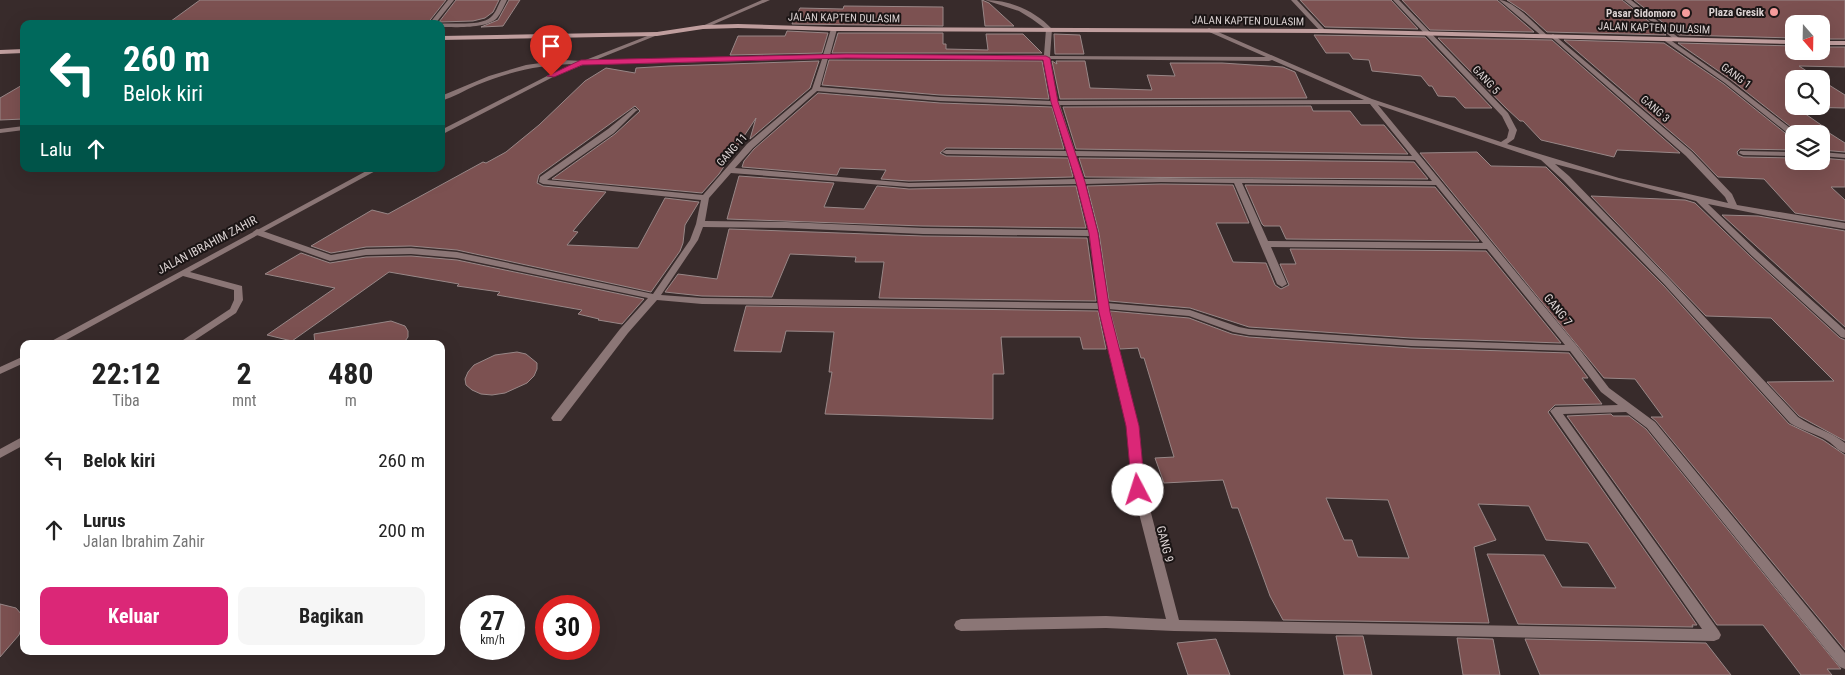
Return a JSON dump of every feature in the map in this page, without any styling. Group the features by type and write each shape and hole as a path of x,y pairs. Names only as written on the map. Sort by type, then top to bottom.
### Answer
{"main road":[{"name":"JALAN KAPTEN DULASIM","path":"445,38 657,34 703,27 738,26 834,29 1323,31 1785,42"},
{"path":"1830,43 1845,43"},
{"path":"0,52 20,51"}],"street":[{"path":"435,20 451,0"},
{"path":"445,25 478,23 492,19 504,0"},
{"path":"703,27 768,0"},
{"path":"988,0 1024,10 1034,15 1048,30"},
{"path":"1294,0 1323,31"},
{"path":"1396,0 1429,33"},
{"path":"1502,0 1545,36"},
{"path":"1627,0 1677,39"},
{"path":"834,29 815,90 982,102 1220,104 1370,101 1542,157 1699,200 1845,226"},
{"name":"GANG 9","path":"1048,30 1046,58 1054,102 1081,182 1094,233 1104,306 1133,426 1138,490 1174,625"},
{"name":"GANG 7","path":"1209,30 1370,101 1573,348 1605,390 1650,425 1845,663"},
{"name":"GANG 5","path":"1429,33 1505,115 1513,130 1510,139 1503,144"},
{"path":"445,131 551,76 657,34"},
{"name":"GANG 3","path":"1553,36 1688,154 1729,196 1734,207"},
{"name":"GANG 1","path":"1664,38 1727,82 1785,127"},
{"path":"445,97 500,73 534,64 559,61 581,63 826,57 1275,59"},
{"name":"GANG 11","path":"557,418 624,331 655,297 694,240 700,224 705,198 750,146 815,90"},
{"path":"634,110 611,131 543,179 543,182 705,198"},
{"path":"0,131 20,128"},
{"path":"946,152 1417,158"},
{"path":"1743,153 1785,154"},
{"path":"1830,155 1845,156"},
{"path":"1542,157 1566,178 1668,283 1794,420 1802,426 1832,438 1845,449"},
{"path":"729,170 910,185 1237,181 1437,183"},
{"name":"JALAN IBRAHIM ZAHIR","path":"58,340 369,172"},
{"path":"1237,181 1282,284"},
{"path":"1699,200 1755,254 1845,335"},
{"path":"700,224 786,225 923,231 1094,233"},
{"path":"257,232 330,258 366,252 411,251 457,255 655,297 702,301 1104,306 1190,313 1237,330 1325,339 1455,346 1573,348"},
{"path":"1265,244 1490,246"},
{"path":"182,273 239,288 240,294 239,303 233,311 188,340"},
{"path":"0,371 20,360"},
{"path":"962,625 1106,622 1174,625 1714,635 1555,411 1629,408"},
{"path":"0,454 20,442"}],"building":[{"path":"200,0 446,0 430,20 172,20"},
{"path":"456,0 499,0 493,12 485,18 473,21 445,22 445,20 441,20"},
{"path":"509,0 520,0 503,26 481,27 498,20"},
{"path":"982,0 989,3 1014,26 985,26"},
{"path":"1300,0 1391,0 1418,29 1325,27"},
{"path":"1402,0 1497,0 1534,32 1430,30"},
{"path":"1507,0 1622,0 1666,35 1547,32 1525,12"},
{"path":"1634,0 1845,0 1845,39 1830,39 1830,15 1785,15 1785,38 1679,35"},
{"path":"844,6 943,7 943,26 792,24 800,8 843,9"},
{"path":"787,31 828,33 822,53 730,55 738,36 785,36"},
{"path":"838,33 943,33 943,44 946,44 946,49 988,50 986,34 1023,34 1042,53 832,53"},
{"path":"1054,34 1080,35 1084,54 1055,54"},
{"path":"1314,35 1425,37 1492,108 1465,108 1455,97 1438,96 1432,86 1429,86 1421,76 1372,71 1369,60 1353,59 1349,53 1326,53"},
{"path":"1438,38 1552,40 1680,153 1617,150 1614,157 1541,140 1523,121 1520,121 1506,108"},
{"path":"1564,40 1664,43 1724,84 1785,133 1785,150 1740,149 1737,152 1738,155 1743,157 1785,158 1785,170 1830,170 1830,159 1845,160 1845,187 1831,187 1845,200 1845,221 1795,213 1764,179 1718,177 1693,151"},
{"path":"1678,43 1785,46 1785,60 1830,60 1830,47 1845,47 1845,67 1799,66 1805,70 1785,70 1785,115 1807,115 1821,125 1789,125 1730,79"},
{"path":"829,60 1042,61 1049,99 940,95 822,85"},
{"path":"819,61 810,88 750,139 756,118 719,174 702,193 552,179 615,134 640,111 635,106 539,175 537,183 543,186 606,192 573,231 578,232 567,245 638,248 665,198 699,202 685,225 680,251 651,292 457,250 411,246 366,247 331,253 311,246 372,210 388,214 483,162 486,163 506,152 539,125 585,81 606,68 635,73 636,68"},
{"path":"1052,61 1057,64 1056,61 1085,61 1090,88 1152,90 1147,75 1175,76 1170,63 1222,63 1283,67 1295,72 1307,98 1060,99"},
{"path":"20,86 20,119 0,120 0,98"},
{"path":"1830,86 1845,95 1845,108 1830,108"},
{"path":"818,93 940,103 1052,107 1064,149 946,148 940,153 946,156 1068,158 1073,177 909,181 881,179 886,170 840,168 837,175 742,167 744,161 754,149"},
{"path":"1311,106 1313,111 1350,111 1361,125 1384,125 1408,154 1076,149 1063,107"},
{"path":"1830,133 1845,143 1845,152 1830,151"},
{"path":"1477,152 1491,166 1546,167 1664,286 1789,424 1823,440 1845,455 1845,650 1651,417 1663,417 1635,379 1604,378 1420,153"},
{"path":"1079,158 1414,162 1428,179 1085,177"},
{"path":"739,176 834,183 824,207 864,209 877,186 909,189 1076,186 1086,228 923,226 727,219"},
{"path":"1233,185 1249,223 1216,223 1233,262 1266,263 1275,285 1281,289 1289,285 1280,264 1296,264 1290,249 1486,251 1561,343 1411,338 1249,327 1190,308 1109,301 1099,233 1087,186"},
{"path":"1245,185 1435,187 1479,241 1286,239 1280,226 1264,226 1262,224"},
{"path":"1591,196 1685,200 1695,203 1751,257 1840,338 1845,340 1845,441 1799,416 1767,382 1834,381 1771,318 1706,316"},
{"path":"1722,215 1758,216 1845,231 1845,327"},
{"path":"729,229 923,236 1087,238 1096,301 879,298 884,262 855,262 856,257 790,254 772,297 702,296 665,292 678,274 717,279"},
{"path":"301,253 330,263 366,257 411,256 457,260 644,299 622,324 578,314 582,310 497,295 500,292 457,286 459,284 389,272 293,340 288,340 267,335 335,288 265,274"},
{"path":"746,306 1098,311 1106,349 1083,349 1080,337 1001,337 1004,374 993,374 993,419 825,414 832,372 829,372 834,332 786,331 781,352 734,351"},
{"path":"1110,311 1189,318 1232,334 1249,337 1411,348 1569,353 1588,378 1582,378 1602,404 1555,405 1548,412 1697,625 1692,625 1693,627 1518,624 1487,554 1544,555 1562,587 1616,588 1588,543 1546,540 1529,506 1478,504 1496,540 1474,547 1489,623 1283,620 1270,596 1238,508 1232,508 1223,480 1164,483 1155,458 1174,457 1144,358 1141,358 1138,348 1120,349","holes":["1326,498 1388,500 1409,558 1358,557 1352,540 1344,540"]},
{"path":"391,321 405,326 408,331 408,337 406,340 315,340 314,334"},
{"path":"517,352 526,354 537,363 534,376 527,383 505,393 492,395 481,394 466,385 465,379 474,365 495,355"},
{"path":"1611,414 1613,416 1629,416 1646,429 1841,669 1827,669 1832,675 1801,675 1763,625 1717,625 1567,416"},
{"path":"0,604 16,608 20,613 20,632 0,657"},
{"path":"1336,636 1363,636 1372,675 1344,675"},
{"path":"1457,638 1493,639 1500,675 1463,675"},
{"path":"1216,639 1230,675 1188,675 1177,643"},
{"path":"1525,639 1706,643 1731,675 1540,675"}],"place":[{"name":"Plaza Gresik","path":"1774,12"},
{"name":"Pasar Sidomoro","path":"1686,13"}],"route":[{"path":"551,76 581,63 846,56 1046,58 1054,102 1081,182 1094,233 1104,312 1133,426 1138,490"}]}
